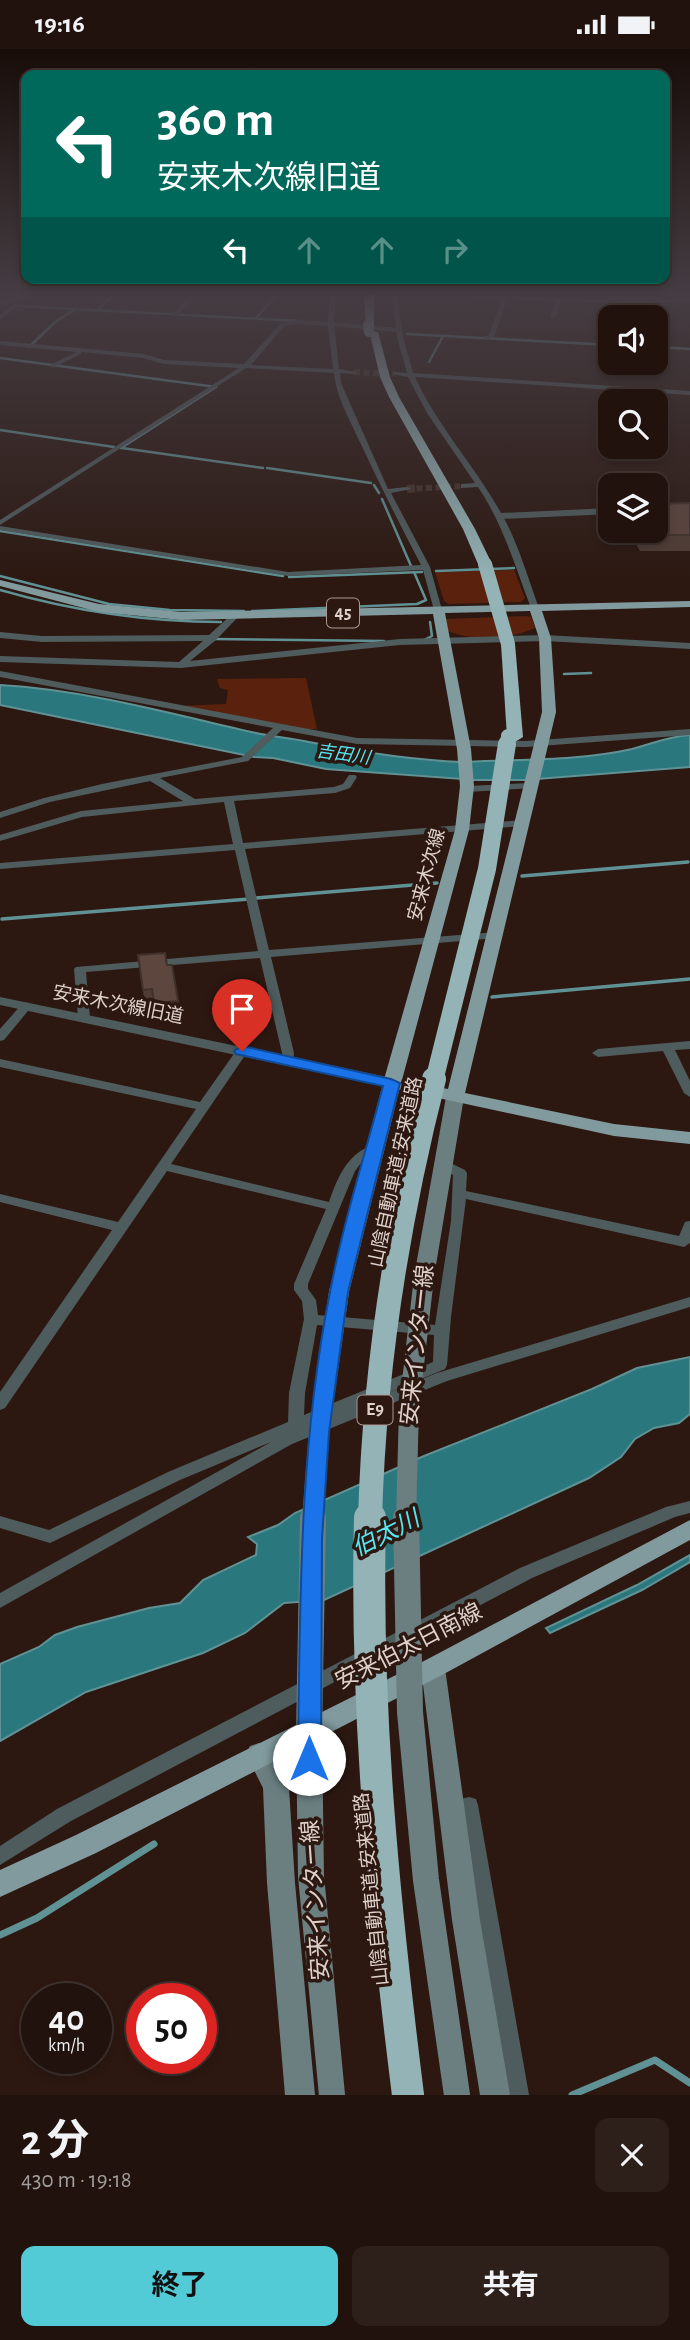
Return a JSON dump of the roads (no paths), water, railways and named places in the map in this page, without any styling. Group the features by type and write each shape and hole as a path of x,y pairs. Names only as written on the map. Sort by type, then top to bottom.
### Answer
{"highway":[{"name":"山陰自動車道;安来道路","path":"386,390 482,564 513,683 509,798 497,867 420,1169 403,1258 383,1434 378,1581 385,1760 394,1860 423,2095"},
{"name":"山陰自動車道;安来道路","path":"408,2095 381,1861 374,1759 368,1582 373,1435 394,1257 431,1090 490,866 511,736"}],"main road":[{"name":"45","path":"0,583 62,601 114,611 181,616 690,604"},
{"path":"455,1097 542,744 550,690 545,638 535,608"},
{"name":"安来木次線","path":"391,1083 462,830 467,787 464,747 438,610"},
{"path":"391,1083 614,1130 690,1138"},
{"name":"安来インター線","path":"332,2095 311,1876 311,1539 319,1432 339,1292 391,1083"},
{"name":"安来インター線","path":"455,1097 424,1277 409,1408 406,1515 410,1701 426,1880 457,2095"},
{"name":"安来伯太日南線","path":"0,1884 86,1844 433,1668 690,1529"},
{"path":"433,1668 495,2095"},
{"path":"259,1754 276,1788 281,1883 299,2083"}],"street":[{"path":"0,525 208,390"},
{"path":"342,390 386,491 426,568 438,610"},
{"path":"419,390 432,415 481,484 500,516 535,608"},
{"path":"651,390 690,393"},
{"path":"464,486 481,484"},
{"path":"386,491 407,489"},
{"path":"500,516 598,512"},
{"path":"0,525 288,574 426,568"},
{"path":"181,665 235,616"},
{"path":"0,635 42,639 212,638"},
{"path":"0,659 181,665 389,643 545,638 690,646"},
{"path":"0,674 357,741 464,747 542,744 690,732"},
{"path":"0,815 47,800 245,759 279,728"},
{"path":"151,777 192,802"},
{"path":"0,838 81,814 335,790 347,786 352,777"},
{"path":"467,787 531,785"},
{"path":"228,799 288,1053 287,1062"},
{"path":"0,866 522,823"},
{"path":"85,1018 80,969 497,935"},
{"name":"安来木次線旧道","path":"0,1001 391,1083"},
{"path":"0,1037 26,1006"},
{"path":"598,1053 690,1045"},
{"path":"667,1047 689,1086"},
{"path":"0,1404 242,1051"},
{"path":"0,1063 204,1107"},
{"path":"296,1425 297,1393 311,1319 309,1300 301,1290 301,1284 344,1177 367,1150 376,1148"},
{"path":"441,1371 440,1330 452,1268 461,1194 460,1173 442,1163"},
{"path":"164,1166 334,1207"},
{"path":"461,1194 684,1242 690,1225"},
{"path":"0,1198 120,1227"},
{"path":"0,1601 284,1436 296,1425 441,1371 690,1302"},
{"path":"311,1319 440,1330"},
{"path":"0,1522 50,1537 174,1476 284,1436 441,1371"},
{"path":"0,1856 64,1815 526,1573 672,1511 690,1507"},
{"path":"452,1809 469,1805 517,2095"}],"water":[{"name":"吉田川","path":"0,685 97,697 256,733 347,749 462,762 462,779 326,769 273,758 254,757 0,705"},
{"path":"690,735 690,767 524,780 469,780 467,762 591,756"},
{"name":"伯太川","path":"690,1357 690,1414 679,1423 654,1428 635,1439 621,1457 589,1478 324,1600 284,1603 245,1633 203,1653 86,1692 0,1741 0,1664 39,1647 55,1635 77,1627 149,1608 180,1603 203,1580 256,1555 257,1544 248,1537 278,1525 295,1513 424,1456 592,1389 637,1368"},
{"path":"690,1555 690,1562 642,1590 550,1633 546,1628 637,1585"}],"waterway":[{"path":"121,448 211,390"},
{"path":"0,430 114,447"},
{"path":"122,448 263,468"},
{"path":"267,468 371,483"},
{"path":"374,485 379,493"},
{"path":"382,499 411,566"},
{"path":"0,531 283,576"},
{"path":"436,571 514,568"},
{"path":"252,611 417,604 426,600 414,572"},
{"path":"289,577 414,572"},
{"path":"414,572 422,572"},
{"path":"0,576 109,604 170,610 244,611"},
{"path":"0,590 109,614 221,622"},
{"path":"424,640 432,636 430,622"},
{"path":"214,639 384,641"},
{"path":"564,674 591,673"},
{"path":"522,876 688,862"},
{"path":"256,898 437,883"},
{"path":"2,919 249,899"},
{"path":"492,997 690,979"},
{"path":"0,1935 37,1918 154,1844"},
{"path":"572,2095 655,2060 690,2083"}],"tunnel":[{"path":"417,488 407,489 464,486"}]}
